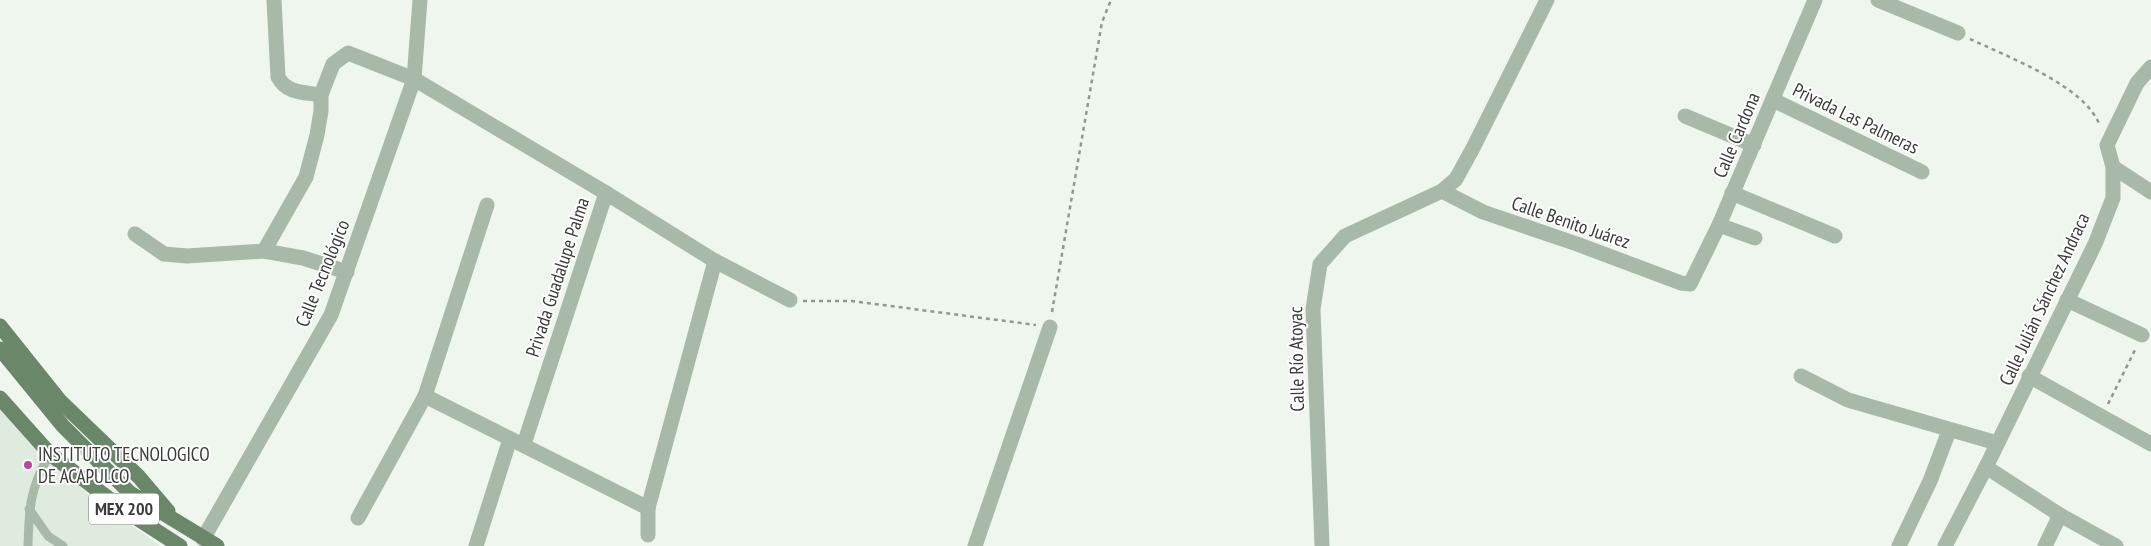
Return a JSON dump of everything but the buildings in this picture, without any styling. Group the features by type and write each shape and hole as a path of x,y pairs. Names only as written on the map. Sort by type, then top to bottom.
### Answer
{"main road":[{"path":"0,326 60,401 139,477 179,524"},
{"name":"MEX 200","path":"0,349 63,426 130,494 210,542"},
{"name":"MEX 200","path":"0,398 50,454 124,510 180,546"}],"street":[{"path":"264,252 306,176 321,111 321,95 290,90 283,86 278,77 274,0"},
{"name":"Calle Tecnológico","path":"210,542 331,315 414,79 420,0"},
{"name":"Calle Río Atoyac","path":"1322,546 1313,309 1320,264 1344,236 1442,191 1456,178 1547,0"},
{"name":"Calle Cardona","path":"1690,284 1719,225 1815,0"},
{"path":"1878,0 1958,33"},
{"name":"Privada Guadalupe Palma","path":"321,95 332,64 348,53 414,79 606,193 517,441 476,546"},
{"path":"2107,145 2137,83 2151,67"},
{"name":"Privada Las Palmeras","path":"1773,100 1922,172"},
{"path":"1685,116 1754,145"},
{"name":"Calle Julián Sánchez Andraca","path":"1945,546 1986,467 2095,244 2113,198 2113,167 2107,145"},
{"path":"2113,167 2151,192"},
{"name":"Calle Benito Juárez","path":"1442,191 1483,212 1577,244 1681,283 1690,284"},
{"path":"606,193 714,261 790,300"},
{"path":"1732,193 1835,236"},
{"path":"358,518 426,396 487,205"},
{"path":"1719,225 1755,238"},
{"path":"135,234 164,254 187,256 264,252 303,258 347,272"},
{"path":"648,535 648,508 714,261"},
{"path":"2067,300 2142,335"},
{"path":"975,546 1050,327"},
{"path":"1801,376 1848,400 1949,431 1997,443"},
{"path":"2029,376 2151,444"},
{"path":"426,396 648,508"},
{"path":"1900,546 1930,480 1949,431"},
{"path":"1986,467 2060,515 2116,546"},
{"path":"2045,546 2060,515"}],"lane":[{"path":"28,546 29,509 38,474 50,454"},
{"path":"29,509 48,536 63,546"}],"path":[{"path":"790,300 852,301 1050,327 1102,22 1111,0"},
{"path":"1958,33 2044,74 2068,88 2084,102 2099,121 2107,145"},
{"path":"2102,416 2142,335"}],"shaded area":[{"name":"INSTITUTO TECNOLOGICO DE ACAPULCO","path":"0,408 85,492 160,546 0,546"}],"place":[{"name":"INSTITUTO TECNOLOGICO DE ACAPULCO","path":"28,465"}]}
